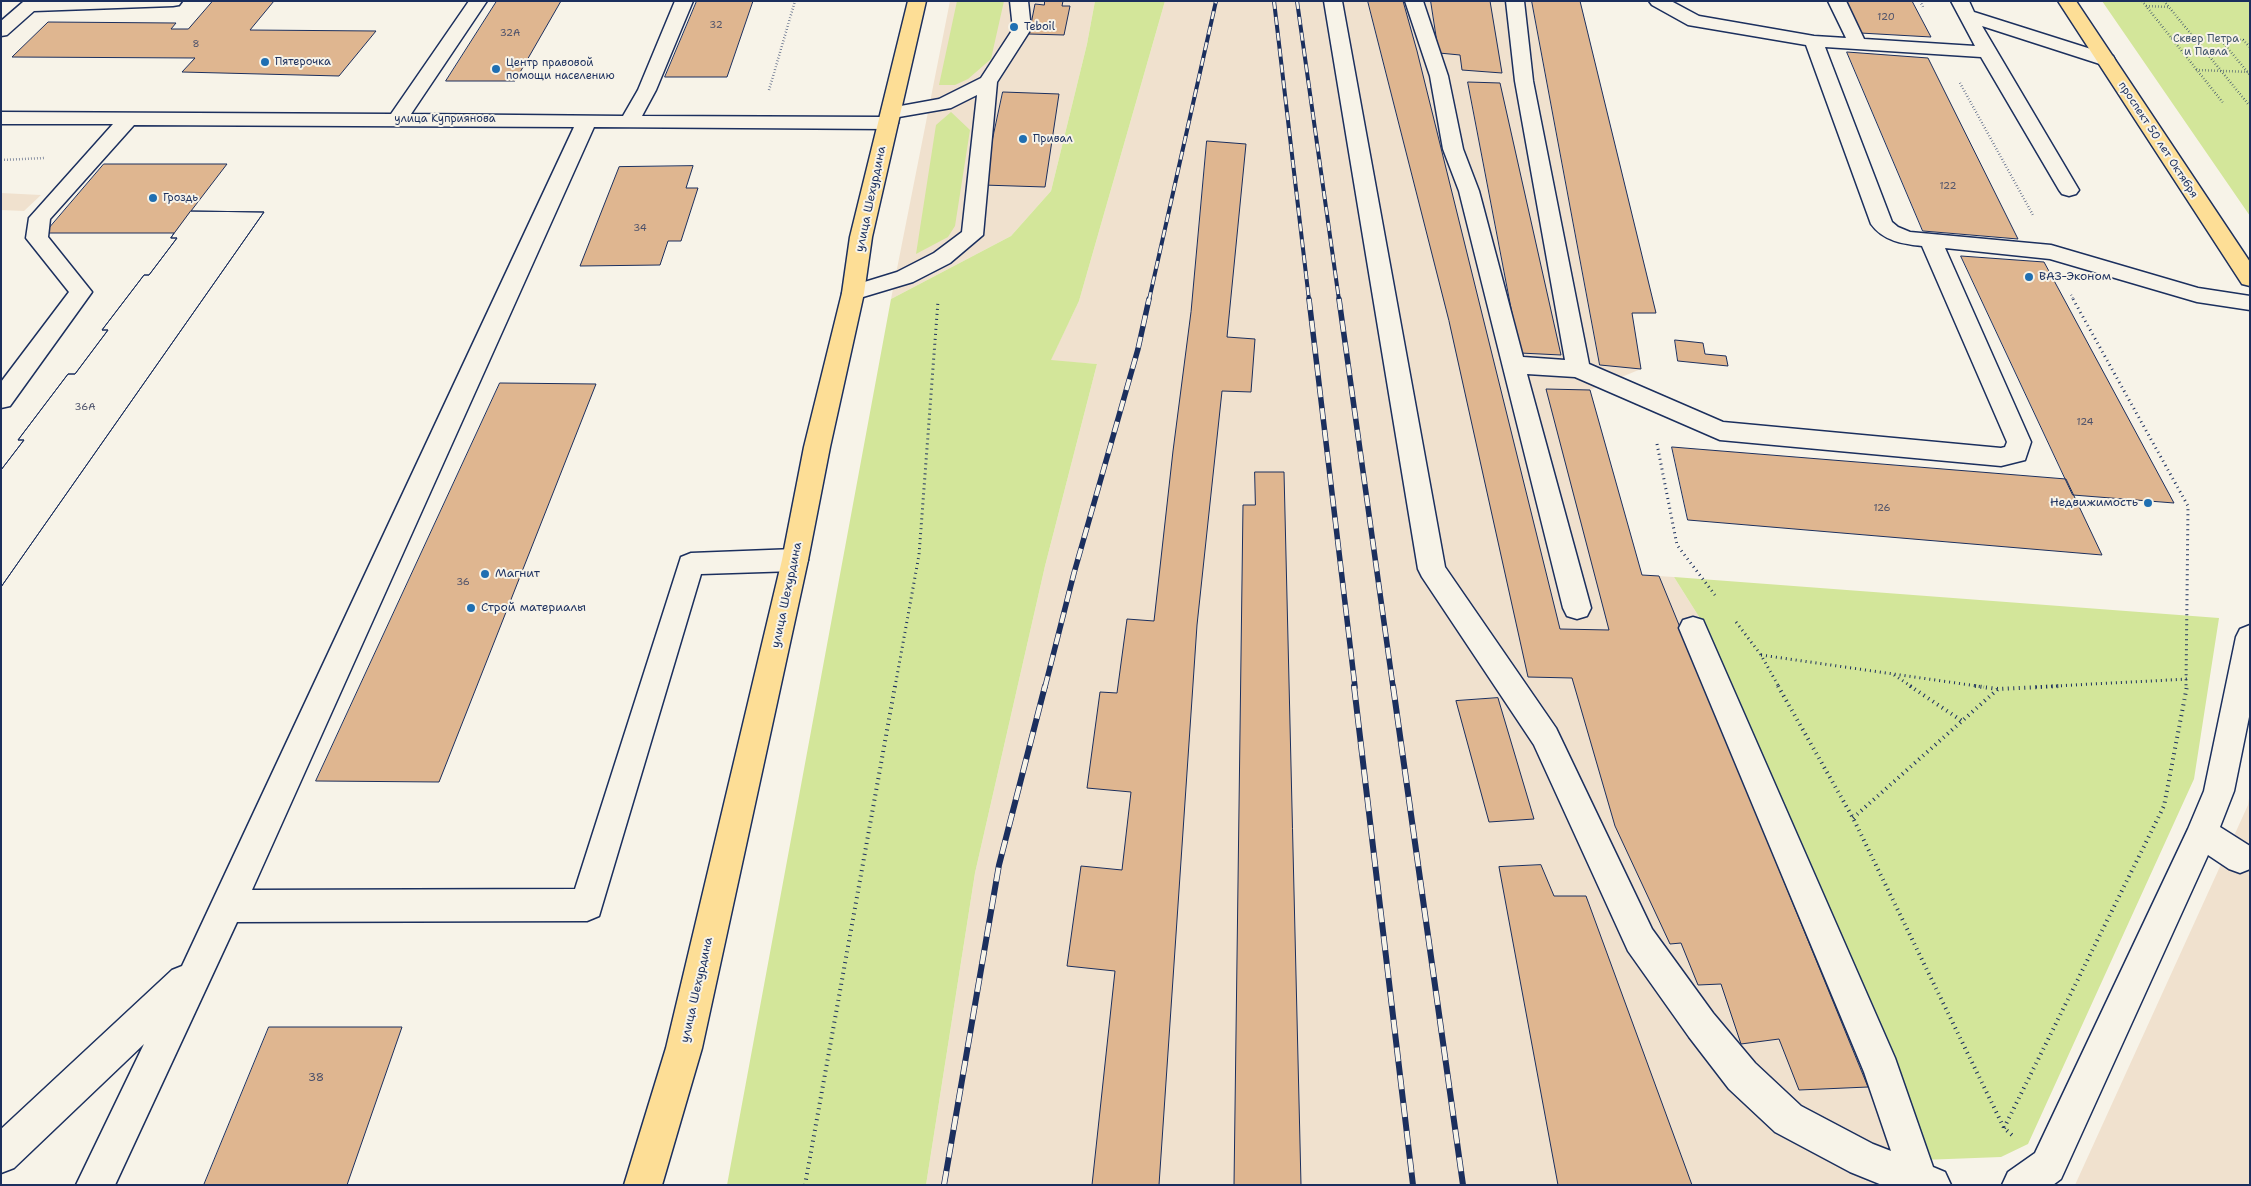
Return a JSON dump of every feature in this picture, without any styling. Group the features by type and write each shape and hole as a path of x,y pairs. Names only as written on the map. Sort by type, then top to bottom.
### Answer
{"main road":[{"name":"улица Шехурдина","path":"643,1185 684,1048 795,560 817,447 853,293 861,238 917,1"},
{"name":"проспект 50 лет Октября","path":"2067,1 2250,279"}],"street":[{"path":"1,31 29,6 173,1"},
{"path":"398,119 478,1"},
{"path":"630,120 647,90 684,1"},
{"path":"853,293 905,277 942,258 972,235 988,82 1022,29 1019,1"},
{"path":"1333,1 1432,569 1545,737 1640,940 1701,1026 1742,1076 1788,1119 1863,1160 1925,1182"},
{"path":"1414,1 1439,76 1453,149 1469,191 1577,608"},
{"path":"1515,1 1524,81 1578,368"},
{"path":"1658,1 1694,21 1814,41 1986,52"},
{"path":"1836,1 1858,44"},
{"path":"1963,8 2106,60"},
{"path":"1963,8 1986,52 2070,190"},
{"path":"1814,41 1882,224 1890,232 1907,238 1931,241 2051,252 2197,295 2250,303"},
{"name":"улица Куприянова","path":"1,118 630,120 889,118 944,104 988,82"},
{"path":"1,400 81,292 37,238 40,218 129,118"},
{"path":"94,1185 228,906 587,120"},
{"path":"1513,365 1578,368 1720,431 2001,458 2016,454 2019,442 1931,241"},
{"path":"228,906 586,905 691,564 795,560"},
{"path":"1693,628 1882,1072 1925,1182"},
{"path":"2021,1185 2048,1166 2202,833 2219,791 2250,637"},
{"path":"2202,833 2240,858"},
{"path":"1,1155 196,971"}],"path":[{"path":"769,92 795,1"},
{"path":"2142,1 2224,104"},
{"path":"2164,1 2249,105"},
{"path":"2146,6 2170,8"},
{"path":"2171,38 2243,40 2250,48"},
{"path":"2220,39 2249,73"},
{"path":"2196,70 2249,73"},
{"path":"1957,78 2033,215"},
{"path":"805,1185 919,555 942,258"},
{"path":"1731,615 1761,654 1853,818 2004,1128 2164,806 2188,679 2188,506 2068,290"},
{"path":"1656,438 1677,545 1719,600"},
{"path":"1761,654 1998,689 2188,679"},
{"path":"1893,674 1962,721"},
{"path":"1853,818 1998,689"}],"shaded area":[{"path":"950,1 1095,1 1087,44 1051,191 1011,236 891,299"},
{"path":"1165,1 1580,1 1656,313 1632,314 1641,369 1590,390 1641,575 1674,577 1701,620 1925,1185 926,1185 975,873 1045,566 1097,364 1050,361 1079,301"},
{"path":"1,193 41,195 24,211 1,210"},
{"path":"2250,791 2250,1185 2075,1185 2248,805"}],"green space":[{"path":"957,1 1004,1 991,59 968,79 955,85 939,85"},
{"path":"1095,1 1165,1 1079,301 1051,360 1097,364 1045,566 975,873 926,1185 727,1185 891,299 1011,236 1051,191 1087,44"},
{"name":"Сквер Петра и Павла","path":"2102,1 2250,1 2250,216"},
{"path":"951,112 970,130 955,226 948,237 916,254 936,125"},
{"path":"1674,577 2219,618 2194,779 2028,1144 2001,1157 1922,1160 1701,620"}],"building":[{"path":"213,1 274,1 250,30 376,31 339,76 182,72 195,58 12,57 48,22 176,23 171,29 188,29"},
{"path":"497,1 561,1 515,81 446,81"},
{"path":"697,1 753,1 727,77 665,77"},
{"path":"1045,1 1063,1 1062,6 1070,6 1064,35 1029,34 1035,4 1044,5"},
{"path":"1368,1 1403,1 1560,629 1609,630 1546,389 1590,390 1642,575 1659,576 1868,1087 1799,1090 1779,1039 1741,1044 1721,984 1698,985 1681,943 1670,944 1615,826 1572,678 1528,677 1449,321"},
{"path":"1431,1 1490,1 1502,73 1462,70 1460,55 1439,53"},
{"path":"1532,1 1580,1 1656,313 1632,313 1641,369 1600,365"},
{"path":"1845,1 1912,1 1931,37 1860,33"},
{"path":"1847,52 1928,58 2018,239 1923,231"},
{"path":"1468,82 1500,83 1561,355 1520,353"},
{"name":"Привал","path":"1003,92 1059,94 1045,187 983,185"},
{"path":"1207,141 1246,144 1227,337 1255,339 1251,392 1222,391 1197,625 1159,1185 1092,1185 1115,971 1067,966 1081,866 1122,870 1131,792 1087,788 1100,692 1117,693 1127,619 1154,621 1191,312"},
{"path":"104,164 227,164 191,211 264,212 1,587 1,470 24,440 18,440 68,374 75,374 108,330 102,330 144,275 149,275 177,238 171,238 174,233 45,233"},
{"path":"693,166 686,188 698,188 681,241 668,241 660,265 580,266 619,167"},
{"path":"191,211 264,212 1,587 1,470 24,440 18,440 68,374 75,374 108,330 102,330 144,275 149,275 177,238 171,238"},
{"path":"1961,256 2044,262 2174,503 2073,495"},
{"path":"1675,340 1703,343 1705,354 1726,356 1728,366 1678,361"},
{"path":"500,383 596,384 439,782 316,781"},
{"path":"1672,447 2066,479 2102,555 1688,520"},
{"path":"1255,472 1284,472 1301,1185 1234,1185 1243,505 1255,505"},
{"path":"1498,698 1534,819 1489,822 1456,701"},
{"path":"1541,865 1554,896 1586,896 1692,1185 1558,1185 1499,867"},
{"path":"269,1027 402,1027 347,1185 204,1185"}],"railway":[{"path":"1149,300 1216,1"},
{"path":"1274,1 1309,300"},
{"path":"1297,1 1339,300"},
{"path":"1045,687 1074,573 1138,349 1149,299"},
{"path":"1309,299 1355,687"},
{"path":"1339,299 1393,687"},
{"path":"944,1185 999,865 1045,686"},
{"path":"1354,686 1413,1185"},
{"path":"1393,686 1463,1185"}],"place":[{"name":"Teboil","path":"1014,27"},
{"name":"Пятерочка","path":"265,62"},
{"name":"Центр правовой помощи населению","path":"496,69"},
{"name":"Привал","path":"1023,139"},
{"name":"Гроздь","path":"153,198"},
{"name":"ВАЗ-Эконом","path":"2029,277"},
{"name":"Недвижимость","path":"2148,503"},
{"name":"Магнит","path":"485,574"},
{"name":"Строй материалы","path":"471,608"}]}
